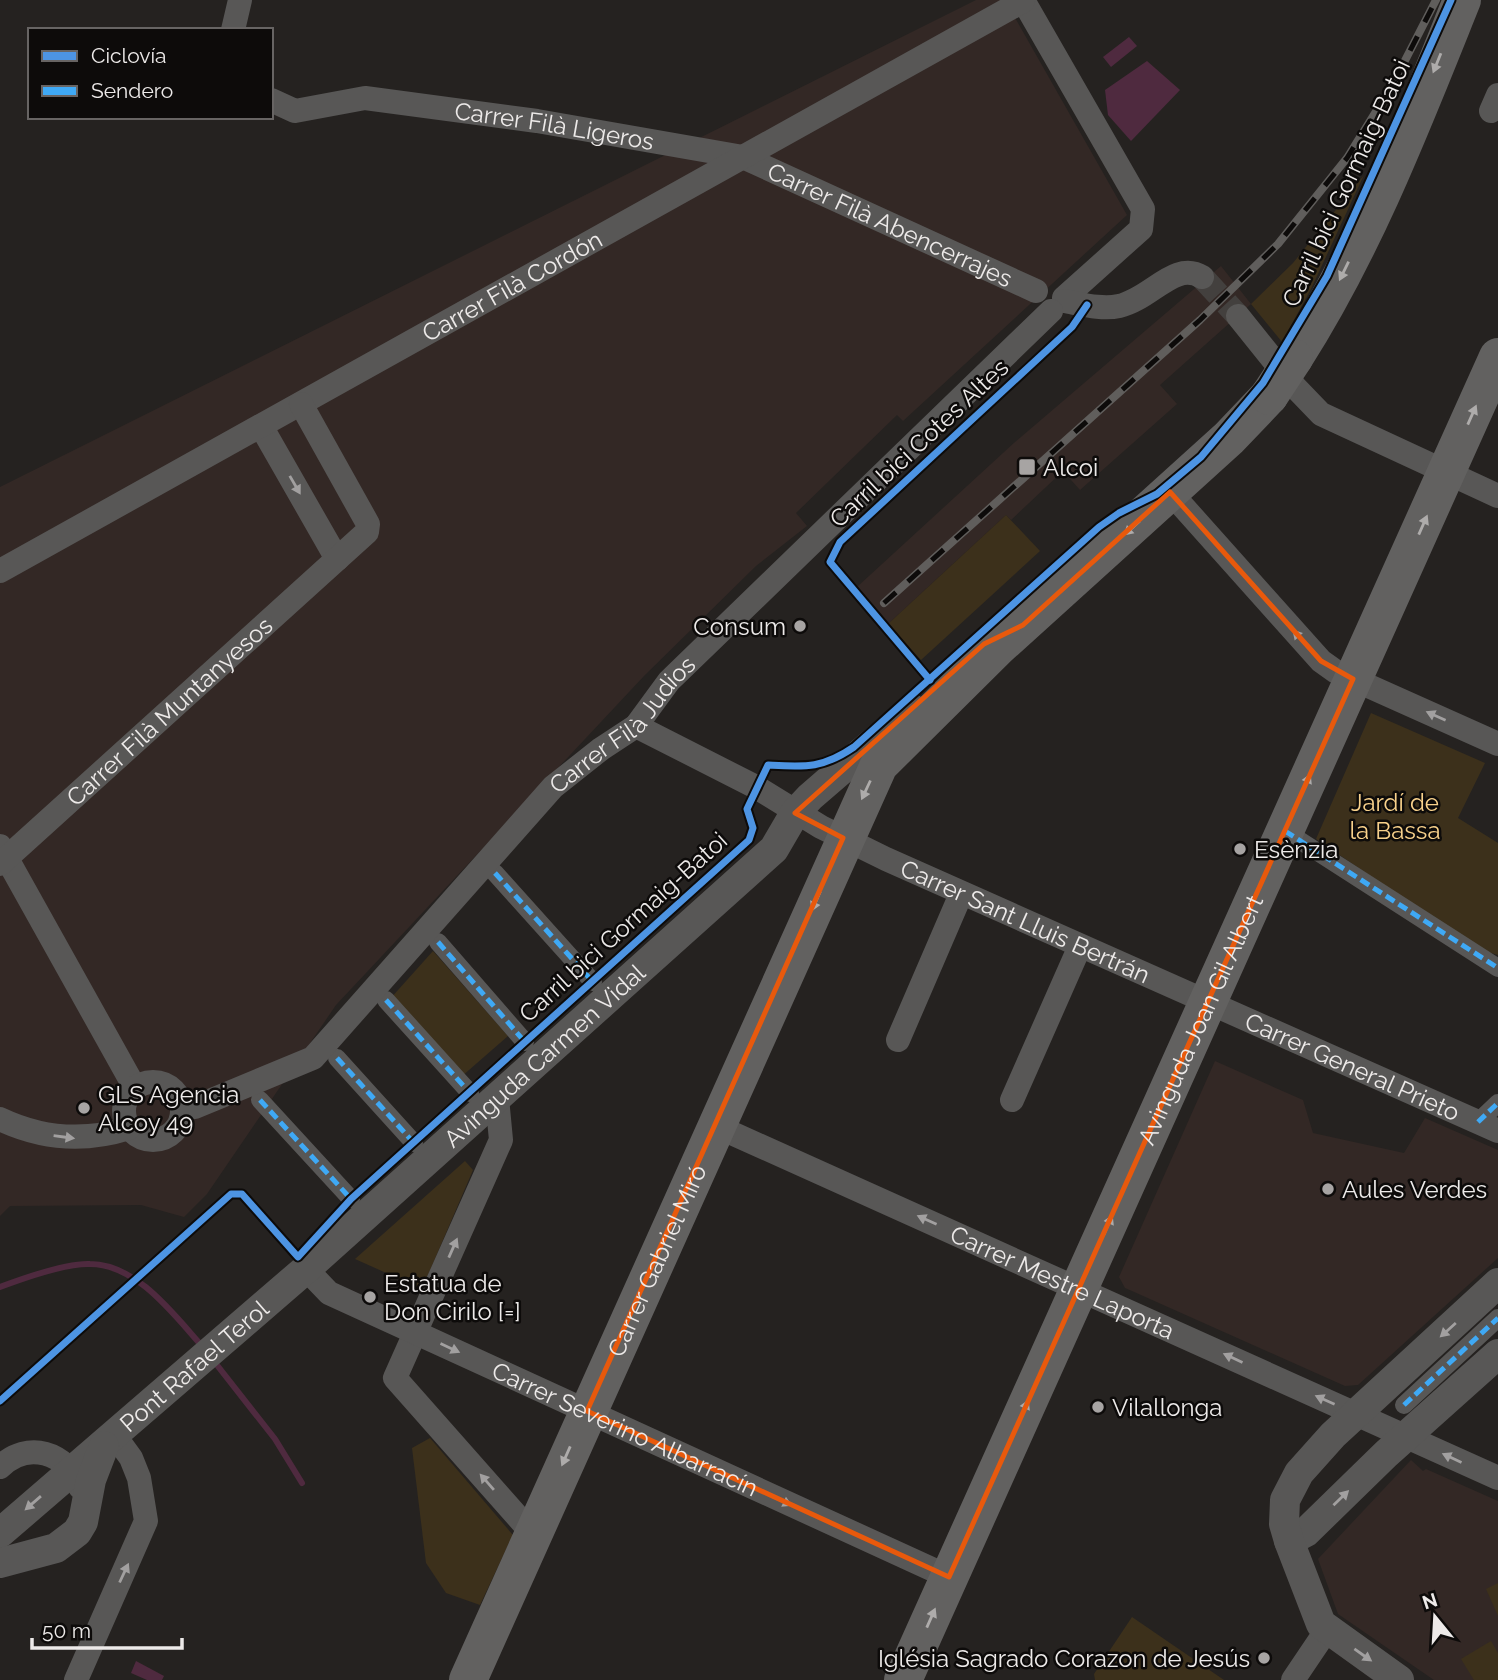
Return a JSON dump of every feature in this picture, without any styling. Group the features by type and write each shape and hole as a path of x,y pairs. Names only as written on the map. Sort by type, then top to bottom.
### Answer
{"main road":[{"name":"Carrer Gabriel Miró","path":"468,1680 843,838 885,756 1023,625 1251,418 1269,396 1326,307 1372,214 1462,0"},
{"name":"Avinguda Joan Gil Albert","path":"903,1680 1498,357"}],"street":[{"path":"233,28 240,0"},
{"name":"Carrer Filà Cordón","path":"0,571 1023,0"},
{"name":"Carrer Filà Judios","path":"182,1109 195,1107 313,1058 553,787 601,748 636,726 669,681 1060,303 1141,229 1144,218 1139,199 1023,0"},
{"name":"Carrer Filà Ligeros","path":"273,101 295,111 365,98 537,121 743,157"},
{"name":"Carrer Filà Abencerrajes","path":"743,157 1036,291 1041,284 1053,282 1063,289 1060,303"},
{"path":"1060,303 1114,307 1148,295 1174,274 1191,271 1202,277"},
{"path":"1238,316 1295,387 1321,414 1498,496"},
{"name":"Carrer Filà Muntanyesos","path":"2,856 363,537 368,524 301,404"},
{"path":"261,426 337,559"},
{"path":"1170,492 1321,661 1353,679 1498,744"},
{"name":"Avinguda Carmen Vidal","path":"284,1289 484,1096 774,849 795,813 984,644 1023,625"},
{"name":"Carrer Sant Lluis Bertrán","path":"636,726 756,787 795,813 843,838 961,894 1208,1002"},
{"path":"1285,831 1498,968"},
{"path":"2,856 135,1088"},
{"path":"495,873 593,982"},
{"path":"898,1040 961,894"},
{"path":"438,942 525,1042"},
{"path":"1013,1100 1080,946"},
{"path":"386,1000 484,1096 500,1140 396,1378 532,1533"},
{"name":"Carrer General Prieto","path":"1208,1002 1488,1126"},
{"path":"337,1058 414,1143"},
{"path":"150,1082 174,1091 182,1109 178,1126 166,1137 150,1140 135,1134 129,1128 124,1111 129,1095 135,1088 150,1082"},
{"path":"260,1100 351,1199"},
{"path":"1488,1126 1498,1103"},
{"path":"0,1119 27,1130 76,1139 107,1135 129,1128"},
{"name":"Carrer Mestre Laporta","path":"716,1126 1079,1287 1498,1478"},
{"name":"Carrer Severino Albarracín","path":"306,1269 329,1293 949,1577"},
{"path":"1399,1680 1326,1631 1314,1611 1289,1541 1284,1511 1291,1485 1308,1462 1498,1283"},
{"name":"Pont Rafael Terol","path":"1,1530 109,1441 284,1289"},
{"path":"1404,1405 1498,1318"},
{"path":"1289,1541 1306,1532 1498,1354"},
{"path":"0,1563 56,1548 76,1532 83,1522 85,1508 109,1441"},
{"path":"0,1467 20,1453 46,1453 109,1441 131,1458 139,1478 146,1521 76,1680"},
{"path":"46,1453 61,1461 78,1482 85,1508"},
{"path":"1,1530 19,1544 43,1550"},
{"path":"1293,1680 1326,1631"}],"highlighted area":[{"path":"1170,492 1321,661 1353,679 949,1577 587,1411 843,838 795,813 984,644 1023,625"}],"shaded area":[{"path":"976,0 1005,0 1127,215 903,421 897,415 796,513 807,526 756,566 644,676 336,1005 207,1194 184,1217 141,1205 10,1206 0,1216 0,487"},
{"path":"1129,37 1137,46 1111,67 1103,57"},
{"path":"1147,61 1180,90 1131,141 1108,115 1105,90"},
{"path":"1221,266 1251,304 1160,385 1177,404 1080,490 1063,471 1011,520 1006,515 888,624 857,587 1015,442"},
{"name":"Aules Verdes","path":"1215,1061 1303,1100 1313,1133 1404,1153 1425,1118 1498,1150 1498,1258 1358,1385 1345,1386 1125,1288 1119,1277"},
{"path":"1411,1460 1423,1471 1426,1469 1498,1501 1498,1680 1434,1680 1338,1614 1318,1559"},
{"path":"136,1661 164,1676 162,1680 147,1680 131,1673"}],"green space":[{"path":"1364,175 1311,289 1282,342 1251,304 1293,263"},
{"path":"1006,515 1040,551 921,660 888,624"},
{"name":"Jardí de la Bassa","path":"1371,713 1485,763 1458,818 1498,843 1498,955 1478,949 1316,839"},
{"path":"433,951 508,1036 461,1077 390,999"},
{"path":"465,1161 473,1170 422,1289 355,1259"},
{"path":"430,1438 513,1535 480,1605 446,1593 426,1563 412,1448"},
{"path":"1498,1583 1498,1616 1486,1589"},
{"path":"1132,1617 1224,1680 1095,1680 1094,1674"},
{"path":"1491,1641 1498,1653 1498,1680 1474,1680 1461,1659"}],"waterway":[{"path":"0,1287 69,1266 107,1266 123,1272 153,1293 202,1346"},
{"path":"213,1360 275,1439 302,1483"}],"tunnel":[{"path":"1202,277 1238,316"}],"railway":[{"path":"884,603 1200,320 1278,244 1347,158 1393,84 1436,0"}],"marked path":[{"path":"1285,831 1498,968"},
{"path":"495,873 593,982"},
{"path":"438,942 525,1042"},
{"path":"386,1000 470,1093"},
{"path":"337,1058 414,1143"},
{"path":"260,1100 351,1199"},
{"path":"1478,1122 1498,1103"},
{"path":"1404,1405 1498,1318"}],"cycle path":[{"name":"Carril bici Gormaig-Batoi","path":"0,1401 231,1194 242,1194 298,1257 351,1199 749,840 753,828 747,809 768,765 813,765 832,759 854,747 1099,527 1119,513 1157,494 1201,457 1263,383 1327,276 1451,0"},
{"name":"Carril bici Cotes Altes","path":"930,680 830,562 840,542 1072,327 1087,305"}],"place":[{"name":"Alcoi","path":"1027,467"},
{"name":"Consum","path":"800,626"},
{"name":"Esènzia","path":"1240,849"},
{"name":"GLS Agencia Alcoy 49","path":"84,1108"},
{"name":"Aules Verdes","path":"1328,1189"},
{"name":"Estatua de Don Cirilo [=]","path":"370,1297"},
{"name":"Vilallonga","path":"1098,1407"},
{"name":"Iglésia Sagrado Corazon de Jesús","path":"1264,1658"}]}
